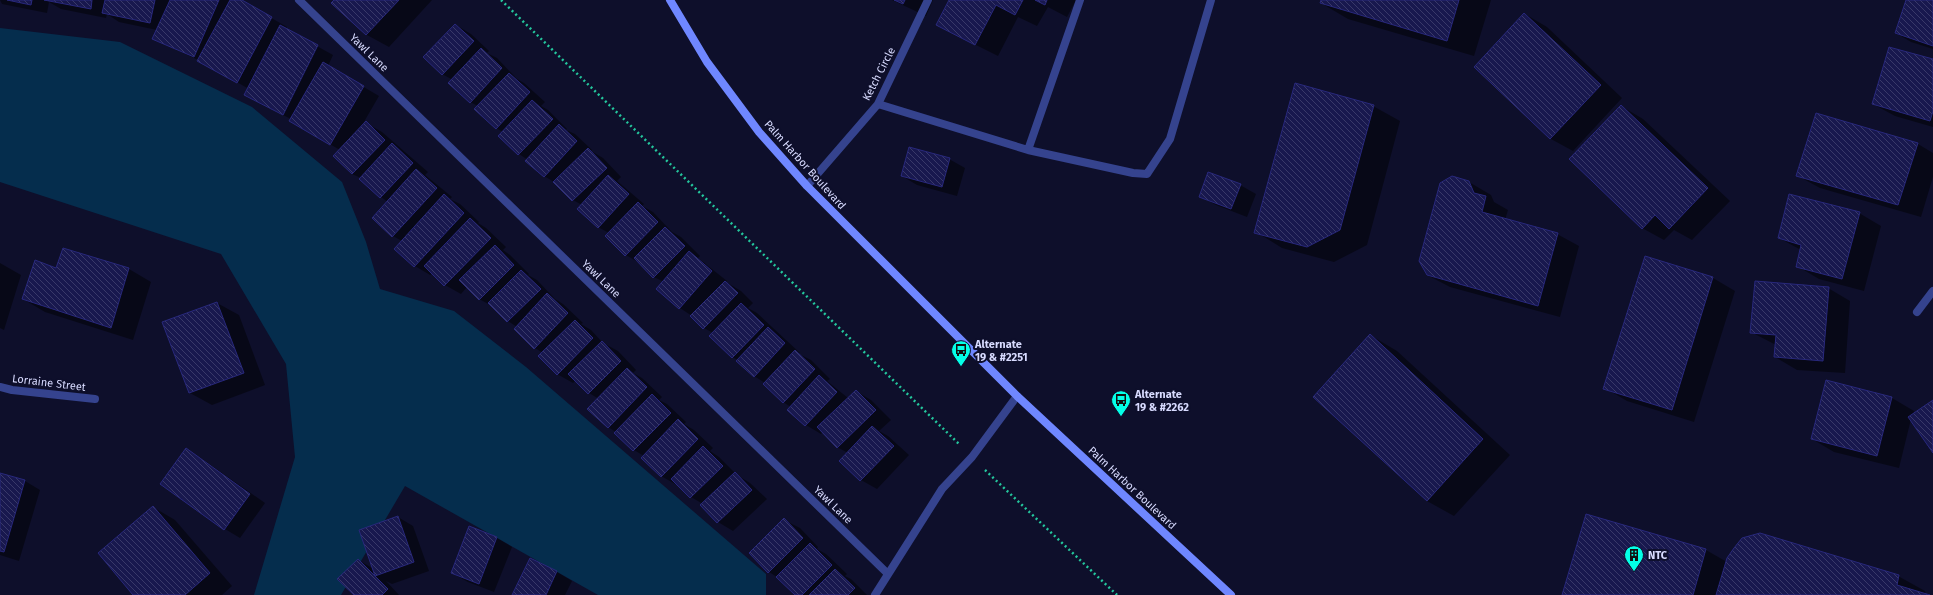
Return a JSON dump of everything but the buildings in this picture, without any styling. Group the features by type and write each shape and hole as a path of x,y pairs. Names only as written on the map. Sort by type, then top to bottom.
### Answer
{"main road":[{"name":"Palm Harbor Boulevard","path":"670,0 707,62 759,132 807,186 1018,396 1231,595"}],"street":[{"name":"Yawl Lane","path":"299,0 887,573"},
{"name":"Ketch Circle","path":"807,186 878,104 928,0"},
{"path":"1028,150 1080,0"},
{"path":"878,104 1028,150 1133,173 1147,174 1170,139 1211,0"},
{"path":"1917,312 1933,292"},
{"name":"Lorraine Street","path":"0,387 12,390 95,399"},
{"path":"875,595 887,573 942,489 972,457 1018,396"}],"path":[{"path":"501,0 972,457 1117,595"}],"water":[{"path":"0,28 120,42 252,107 342,182 366,242 380,289 454,311 526,367 766,574 766,595 598,595 405,486 341,595 254,595 295,457 286,364 221,254 0,182"}],"place":[{"name":"Alternate 19 & #2251","path":"961,367"},
{"name":"Alternate 19 & #2262","path":"1121,417"},
{"name":"NTC","path":"1634,572"}]}
